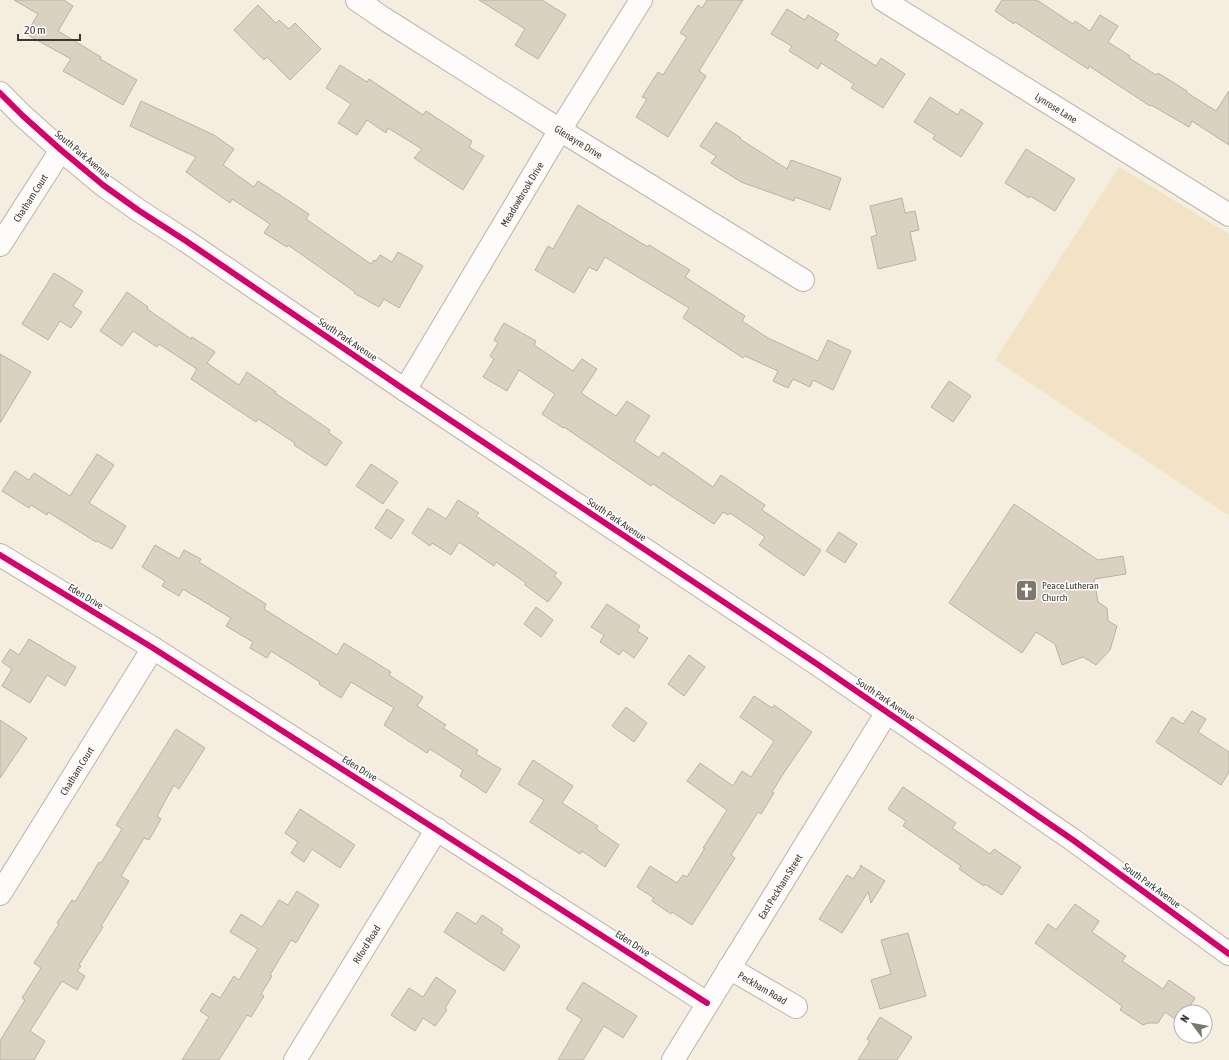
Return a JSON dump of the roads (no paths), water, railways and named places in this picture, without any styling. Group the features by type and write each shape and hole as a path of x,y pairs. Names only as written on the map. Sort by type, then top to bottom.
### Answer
{"street":[{"name":"Glenayre Drive","path":"357,0 560,130 803,280"},
{"name":"Meadowbrook Drive","path":"405,390 560,130 640,0"},
{"name":"Lynrose Lane","path":"883,0 1229,215"},
{"name":"South Park Avenue","path":"0,93 61,150 103,185 138,210 193,245 405,390 887,712 1106,863 1229,954"},
{"name":"Chatham Court","path":"0,245 61,150"},
{"name":"Eden Drive","path":"0,555 153,648 707,1003"},
{"name":"Chatham Court","path":"0,894 153,648"},
{"name":"East Peckham Street","path":"673,1060 887,712"},
{"name":"Riford Road","path":"295,1060 437,829"},
{"name":"Peckham Road","path":"729,968 796,1007"}],"place":[{"name":"Peace Lutheran Church","path":"1026,591"}]}
